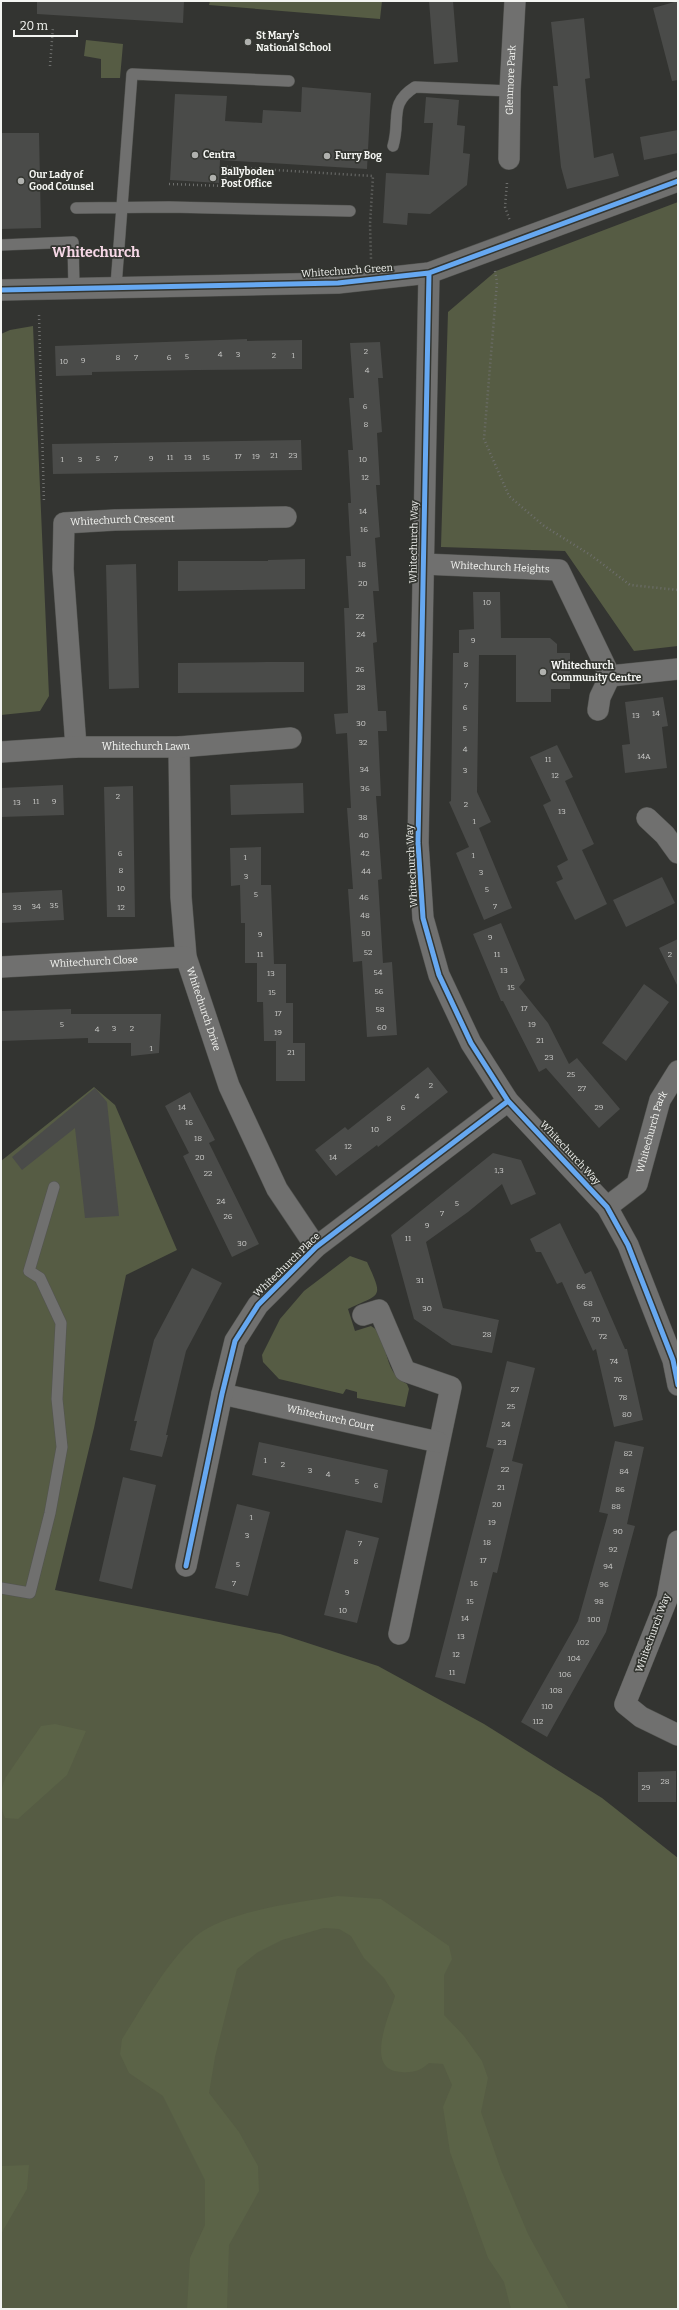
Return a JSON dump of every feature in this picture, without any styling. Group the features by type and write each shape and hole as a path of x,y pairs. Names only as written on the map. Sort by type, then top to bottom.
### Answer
{"street":[{"name":"Glenmore Park","path":"509,159 510,91 515,1"},
{"name":"Whitechurch Green","path":"1,290 116,286 338,283 429,273 678,180"},
{"name":"Whitechurch Way","path":"429,273 422,564 418,843 424,918 439,975 472,1043 508,1101 607,1207 628,1246 673,1360 678,1385"},
{"name":"Whitechurch Crescent","path":"76,747 63,569 64,523 115,520 286,517"},
{"name":"Whitechurch Heights","path":"422,564 559,570 610,676"},
{"path":"598,710 600,697 610,676 678,669"},
{"name":"Whitechurch Lawn","path":"1,752 76,747 179,746 291,738"},
{"name":"Whitechurch Drive","path":"179,746 181,897 186,957 229,1086 277,1189 316,1247"},
{"path":"647,818 665,835 678,853"},
{"name":"Whitechurch Close","path":"1,967 186,957"},
{"name":"Whitechurch Park","path":"607,1207 637,1184 660,1100 678,1071"},
{"name":"Whitechurch Place","path":"186,1566 222,1394 235,1341 258,1305 316,1247 508,1101"},
{"path":"362,1315 379,1310 405,1370 451,1388 438,1442 399,1634"},
{"name":"Whitechurch Court","path":"222,1394 438,1442"},
{"name":"Whitechurch Way","path":"678,1541 667,1599 625,1704 641,1717 678,1735"}],"lane":[{"path":"116,286 132,74 289,81"},
{"path":"394,146 398,105 402,95 415,87 510,91"},
{"path":"76,208 121,207 350,211"},
{"path":"1,245 73,242 74,288"},
{"path":"1,1588 30,1593 50,1513 62,1446 57,1399 61,1323 40,1278 29,1271 54,1187"}],"path":[{"path":"50,66 53,27"},
{"path":"169,184 225,186 226,167 373,176 370,224 371,263"},
{"path":"507,183 505,207 510,222"},
{"path":"494,267 497,282 484,439 509,496 544,526 592,556 630,585 678,590"},
{"path":"39,315 44,503"}],"green space":[{"path":"210,1 382,1 380,19 209,5"},
{"path":"86,40 123,44 120,78 101,78 101,59 84,56"},
{"path":"678,202 678,646 634,651 565,551 441,547 448,312 496,271"},
{"path":"33,326 49,696 40,711 1,715 1,334 10,330"},
{"path":"94,1087 115,1105 177,1250 126,1275 94,1428 55,1590 280,1634 378,1666 484,1724 602,1798 678,1858 678,2309 1,2309 1,1161"},
{"path":"350,1256 367,1262 377,1289 373,1297 348,1309 355,1331 371,1326 377,1331 393,1371 407,1384 409,1389 405,1407 357,1398 357,1392 346,1389 343,1394 279,1379 263,1362 262,1355 280,1319 304,1291"},
{"path":"55,1724 86,1731 67,1775 18,1819 5,1818 1,1798 6,1777 41,1726"},
{"path":"338,1896 381,1899 449,1946 452,1959 444,1975 444,2015 464,2036 482,2061 488,2078 481,2112 501,2170 528,2234 569,2309 511,2309 504,2282 488,2258 450,2152 443,2107 452,2085 443,2064 429,2063 423,2068 413,2072 401,2072 390,2069 383,2062 381,2052 382,2040 395,1996 384,1978 364,1958 351,1936 339,1929 324,1928 282,1940 258,1952 237,1969 215,2057 209,2093 239,2132 258,2166 259,2191 229,2245 227,2309 187,2309 190,2258 205,2225 205,2180 163,2096 129,2073 120,2054 122,2039 174,1959 196,1936 209,1927 225,1920 264,1909"},
{"path":"29,2165 27,2189 1,2234 1,2166"}],"building":[{"path":"37,1 184,1 183,23 37,14"},
{"path":"429,1 453,1 458,62 434,64"},
{"path":"678,1 678,80 672,81 653,8"},
{"path":"584,18 590,78 585,79 594,158 613,153 619,176 567,189 561,167 553,86 558,86 551,22"},
{"path":"302,87 371,93 367,169 220,160 219,183 170,180 175,94 227,96 225,121 262,123 263,110 301,112"},
{"path":"426,97 459,100 457,125 465,126 463,153 470,154 467,185 430,214 408,213 407,225 383,223 386,173 429,175 433,123 424,123"},
{"path":"678,130 678,153 644,160 640,137"},
{"name":"Our Lady of Good Counsel","path":"1,133 39,133 41,228 1,229"},
{"path":"247,339 247,341 302,340 302,369 92,372 92,375 56,376 55,346"},
{"path":"380,342 383,378 378,378 382,432 377,433 380,485 376,485 380,537 375,538 379,591 373,591 377,642 373,643 378,711 386,711 387,731 378,731 381,796 376,796 382,879 378,880 383,963 392,962 397,1035 367,1037 362,961 353,962 348,889 353,889 347,808 351,808 347,733 336,734 334,714 348,713 344,608 349,608 346,556 351,556 348,503 351,503 348,450 353,450 349,398 354,398 350,343"},
{"path":"301,440 302,470 53,474 52,444"},
{"path":"305,559 305,589 178,591 178,561 268,561"},
{"path":"136,564 139,688 109,689 106,565"},
{"path":"473,592 500,592 501,638 550,638 557,644 557,653 570,653 570,689 551,689 551,702 516,702 516,655 479,655 477,792 491,822 479,828 512,908 484,920 456,853 469,847 449,802 451,801 453,653 459,653 459,630 474,629"},
{"path":"304,662 304,692 178,693 178,663"},
{"path":"663,697 668,726 662,727 667,768 625,773 622,745 630,744 625,702"},
{"path":"557,745 573,777 565,781 594,844 582,850 607,904 575,920 556,882 563,879 557,866 568,860 543,805 551,801 530,757"},
{"path":"303,783 304,813 231,815 230,785"},
{"path":"63,785 64,815 1,817 1,788"},
{"path":"133,786 135,917 107,917 104,787"},
{"path":"261,847 261,885 271,885 274,964 286,964 286,1003 293,1003 293,1043 305,1043 305,1081 276,1081 276,1041 264,1041 263,1002 257,1002 257,963 245,963 245,923 241,923 240,885 231,886 230,848"},
{"path":"662,877 675,903 626,927 613,900"},
{"path":"62,890 64,920 1,923 1,893"},
{"path":"501,923 525,980 519,987 548,1023 569,1064 577,1058 620,1109 599,1128 546,1068 539,1072 503,1001 501,1001 473,934"},
{"path":"678,939 678,987 659,948"},
{"path":"644,984 669,1002 626,1061 602,1043"},
{"path":"71,1009 71,1014 161,1014 159,1053 131,1056 131,1043 88,1043 88,1038 1,1041 1,1011"},
{"path":"428,1067 448,1092 378,1147 377,1145 336,1176 315,1150 345,1127 348,1130"},
{"path":"95,1088 107,1102 119,1216 85,1218 75,1128 22,1170 12,1157"},
{"path":"190,1092 215,1140 209,1143 259,1244 232,1257 183,1156 189,1153 165,1106"},
{"path":"493,1153 521,1160 536,1194 511,1205 502,1184 468,1212 426,1242 443,1308 499,1320 492,1353 452,1345 414,1319 391,1235"},
{"path":"560,1223 585,1274 591,1271 625,1349 627,1349 643,1420 614,1427 596,1349 593,1351 562,1282 557,1284 541,1252 536,1252 530,1239"},
{"path":"192,1268 222,1283 186,1351 162,1457 130,1450 137,1421 134,1421 154,1340"},
{"path":"507,1361 535,1368 512,1461 523,1464 497,1573 493,1572 465,1684 435,1677 494,1449 486,1447"},
{"path":"615,1441 644,1447 627,1524 635,1526 606,1632 547,1737 521,1722 578,1621 608,1514 599,1512"},
{"path":"259,1442 388,1470 382,1503 252,1475"},
{"path":"123,1477 156,1485 132,1589 99,1581"},
{"path":"237,1504 270,1512 248,1596 215,1588"},
{"path":"346,1530 379,1538 357,1623 324,1615"},
{"path":"676,1771 676,1802 638,1802 638,1772"}],"cycle path":[{"path":"1,290 338,283 429,273 678,181"},
{"path":"429,273 418,843 423,918 439,975 471,1043 508,1101 607,1207 628,1245 673,1360 678,1385"},
{"path":"186,1566 222,1394 235,1341 258,1305 316,1247 508,1101"}],"place":[{"name":"St Mary's National School","path":"248,42"},
{"name":"Centra","path":"195,155"},
{"name":"Furry Bog","path":"327,156"},
{"name":"Ballyboden Post Office","path":"213,178"},
{"name":"Our Lady of Good Counsel","path":"21,181"},
{"name":"Whitechurch Community Centre","path":"543,672"}],"district":[{"name":"Whitechurch","path":"96,252"}]}
